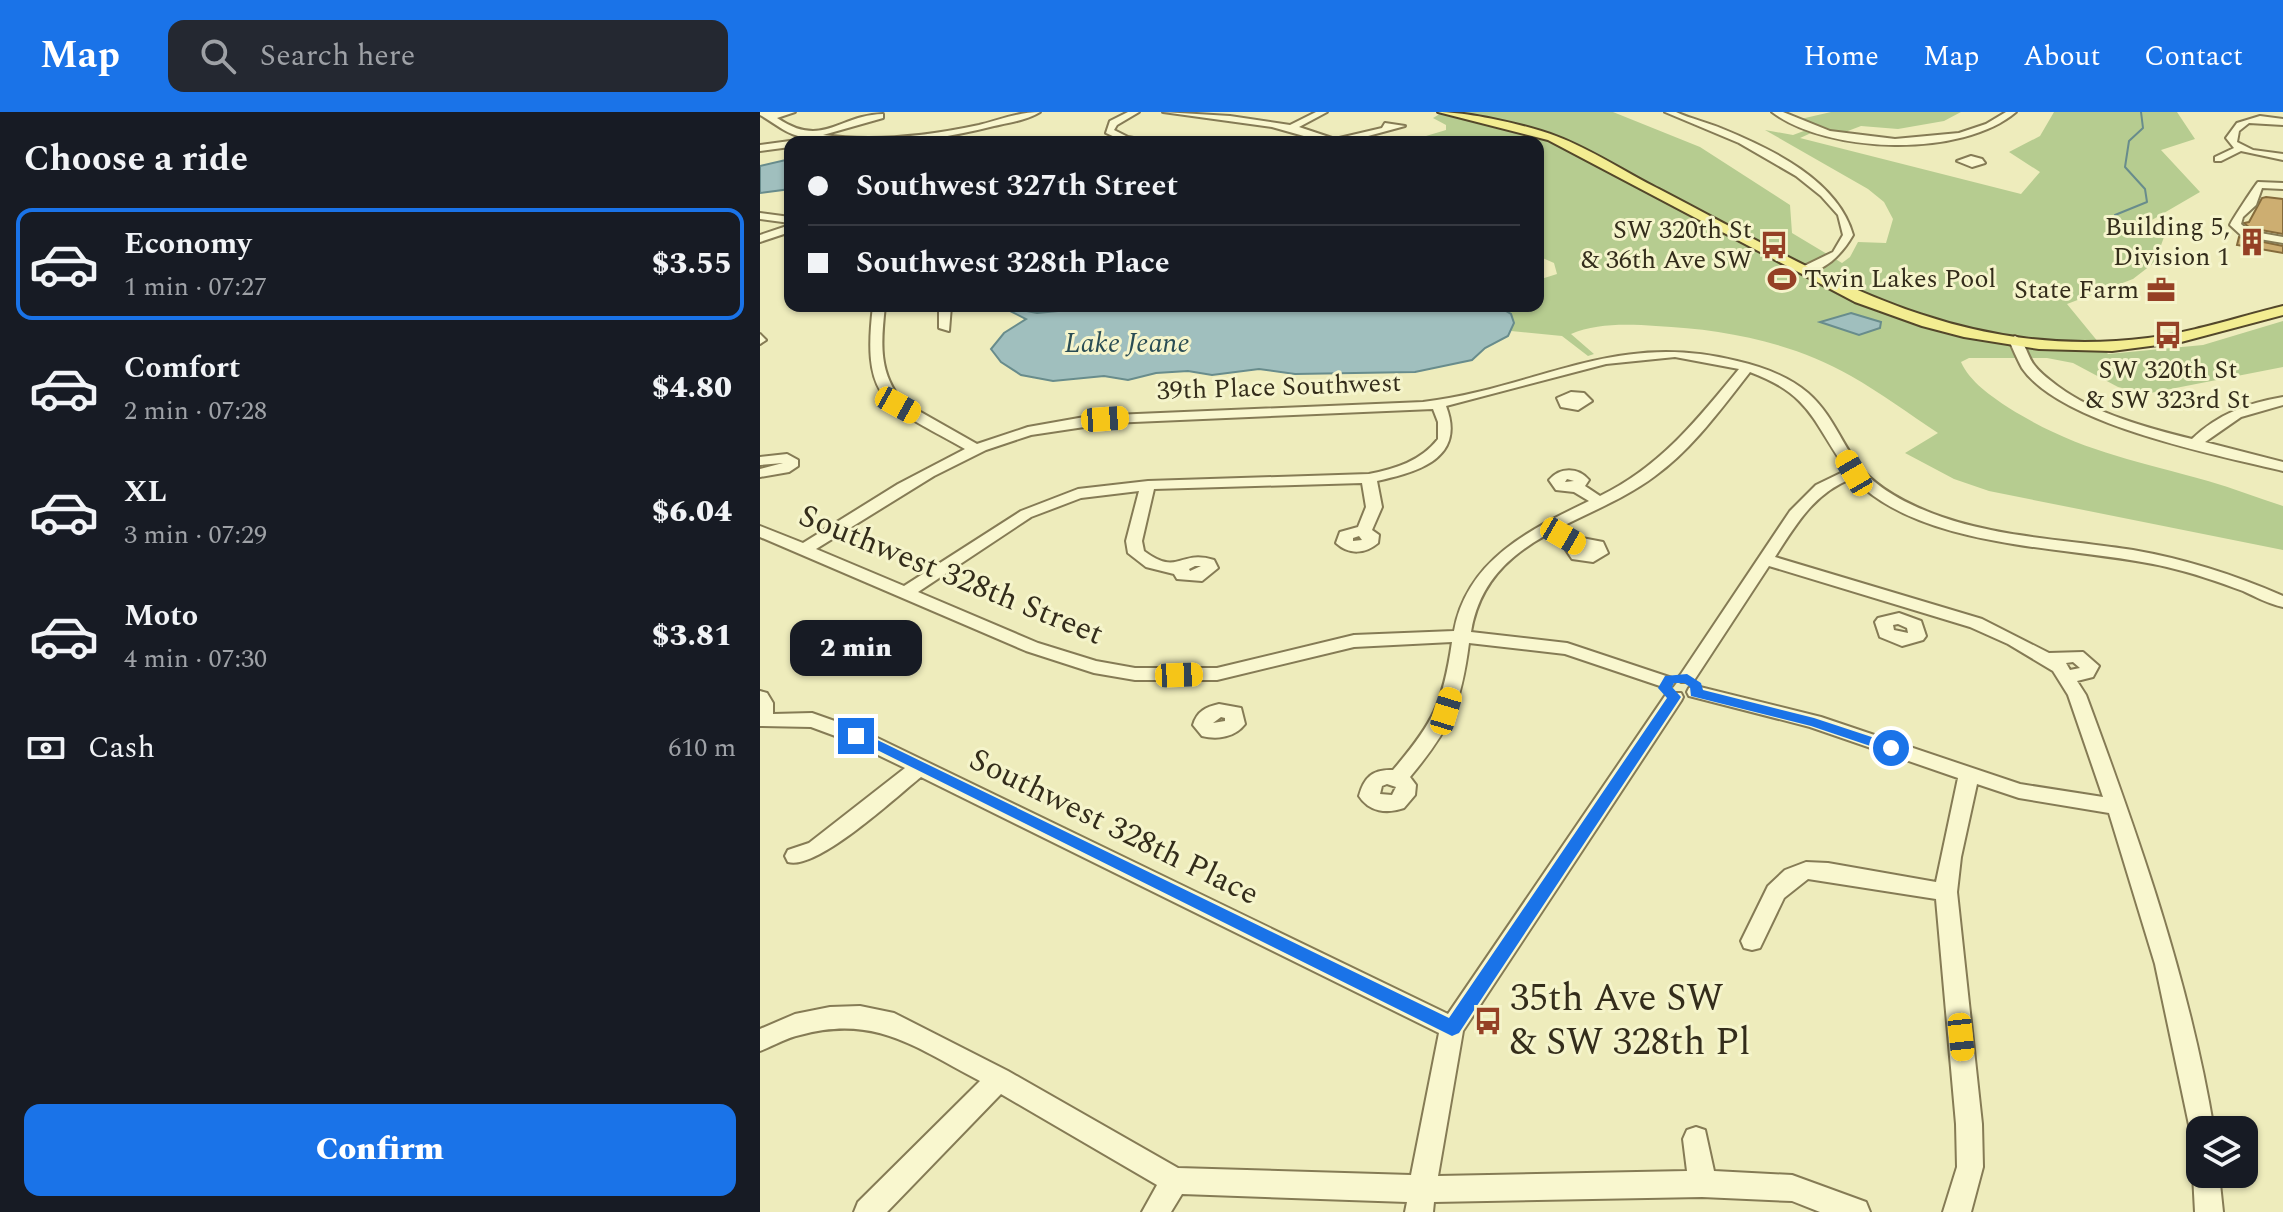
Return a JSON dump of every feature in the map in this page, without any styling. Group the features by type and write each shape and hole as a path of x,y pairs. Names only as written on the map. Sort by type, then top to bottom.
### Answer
{"main road":[{"path":"1443,112 1544,136"},
{"path":"1544,136 1860,299 1956,330 2079,346 2143,344 2224,327 2283,310"}],"street":[{"path":"760,112 790,130 825,136"},
{"path":"771,117 791,112"},
{"path":"936,136 1036,112"},
{"path":"1116,136 1109,131 1110,125 1135,112"},
{"path":"1167,112 1292,127 1317,136"},
{"path":"1221,117 1232,112"},
{"path":"1292,127 1323,112"},
{"path":"1669,112 1745,143 1835,200 1849,227 1847,241 1838,256 1804,270"},
{"path":"1776,112 1792,121 1840,134 1887,141 1932,140 1990,126 2012,112"},
{"path":"991,114 1006,119"},
{"path":"2283,122 2259,114 2234,129 2231,141 2240,148 2283,157"},
{"path":"814,135 840,125 880,116"},
{"path":"1359,136 1388,129"},
{"path":"1932,140 1943,146"},
{"path":"760,148 784,145"},
{"path":"2218,159 2240,148"},
{"path":"1954,153 1965,159"},
{"path":"2283,186 2260,184 2255,188 2249,208 2236,219 2236,229 2253,236 2283,240"},
{"path":"760,216 784,219"},
{"path":"760,239 784,230"},
{"path":"878,312 874,364 882,386 898,405 976,449"},
{"path":"945,312 945,328"},
{"path":"2015,340 2020,359 2057,393 2114,420 2283,467"},
{"name":"39th Place Southwest","path":"805,549 976,449 1011,436 1105,419 1438,404 1624,355 1682,354 1772,376 1807,398 1854,473"},
{"path":"1398,778 1427,744 1446,711 1458,672 1461,637 1472,594 1483,577 1508,551 1600,502 1659,466 1747,368"},
{"path":"1538,380 1567,397"},
{"path":"2197,442 2221,421 2251,408 2283,401"},
{"path":"906,592 1038,508 1096,490 1148,485 1369,478 1414,466 1441,446 1446,430 1438,404"},
{"path":"787,458 793,463 784,469 760,471 760,459 787,458"},
{"path":"1421,1201 1452,1028 1812,493 1836,478 1854,473 1904,507 1975,532 2021,542 2132,555 2177,564 2283,602"},
{"path":"1364,531 1374,507 1369,478"},
{"path":"1148,485 1134,541 1136,553 1161,567 1181,569"},
{"path":"1577,487 1600,502"},
{"path":"1548,527 1578,544"},
{"name":"Southwest 328th Street","path":"760,531 1032,647 1094,667 1135,674 1217,674 1354,641 1492,638 1567,649 1681,687 1814,722 2019,791 2117,807"},
{"path":"1765,559 1909,612 1976,623 2014,640 2058,668 2077,695 2171,972 2193,1066 2199,1116"},
{"path":"2070,655 2090,666 2087,673 2058,668 2070,655"},
{"path":"1217,674 1219,710"},
{"name":"Southwest 328th Place","path":"760,697 764,703 762,722 812,720 835,726 1452,1028"},
{"path":"796,856 816,849 919,768"},
{"path":"1957,1212 1970,1167 1969,1124 1946,892 1950,857 1969,774"},
{"path":"1752,941 1776,892 1793,876 1806,870 1828,871 1946,892"},
{"path":"760,1040 795,1025 830,1018 860,1017 894,1024 999,1079 1175,1181 1421,1201 1702,1184 1792,1188 1856,1212"},
{"path":"868,1212 999,1079"},
{"path":"1696,1139 1702,1184"},
{"path":"1156,1212 1175,1181"},
{"path":"2207,1188 2209,1212"}],"green space":[{"path":"1443,112 1613,112 1700,147 1790,205 1792,233 1842,263 1850,257 1858,242 1886,243 1893,219 1884,202 1868,189 1765,130 1793,135 1812,128 1792,121 1831,112 1961,112 1944,121 1898,129 1861,126 1840,134 1820,129 1800,138 2021,194 2040,172 2009,152 2040,136 2054,112 2177,112 2195,139 2161,150 2200,192 2133,231 2164,237 2155,262 2133,279 2067,304 2108,354 2203,345 2283,321 2283,367 2145,394 2118,387 2073,363 2047,358 1969,358 1961,362 1975,382 1988,393 2034,423 2058,434 2106,452 2283,506 2283,550 1989,491 1954,479 1905,453 1938,433 1851,376 1781,346 1706,330 1612,325 1571,334 1594,354 1588,356 1562,336 1511,331 1514,323 1506,312 1544,312 1544,278 1557,274 1554,263 1544,259 1544,136 1426,136 1446,130 1446,125 1433,118"}],"water":[{"path":"784,160 784,190 760,193 760,166"},
{"name":"Lake Jeane","path":"1012,312 1508,312 1514,323 1508,336 1485,348 1472,360 1415,372 1295,374 1259,369 1212,375 1188,371 1156,373 1128,380 1104,376 1053,381 1021,375 1001,362 991,349 1004,333 1026,319"},
{"path":"1851,313 1881,322 1880,328 1859,335 1820,322"}],"building":[{"path":"2262,198 2283,199 2283,234 2250,228 2244,223 2249,222"},
{"path":"2239,237 2283,246 2283,253 2237,245"}],"waterway":[{"path":"2115,215 2147,202 2145,189 2125,167 2129,141 2143,128 2141,112"}],"place":[{"name":"Building 5, Division 1","path":"2252,242"},
{"name":"SW 320th St & 36th Ave SW","path":"1774,245"},
{"name":"Twin Lakes Pool","path":"1782,279"},
{"name":"State Farm","path":"2161,290"},
{"name":"SW 320th St & SW 323rd St","path":"2168,335"},
{"name":"35th Ave SW & SW 328th Pl","path":"1488,1021"}],"route":[{"path":"856,736 1452,1028 1674,697 1666,692 1664,685 1669,679 1687,678 1697,686 1696,692 1814,722 1891,748"}]}
